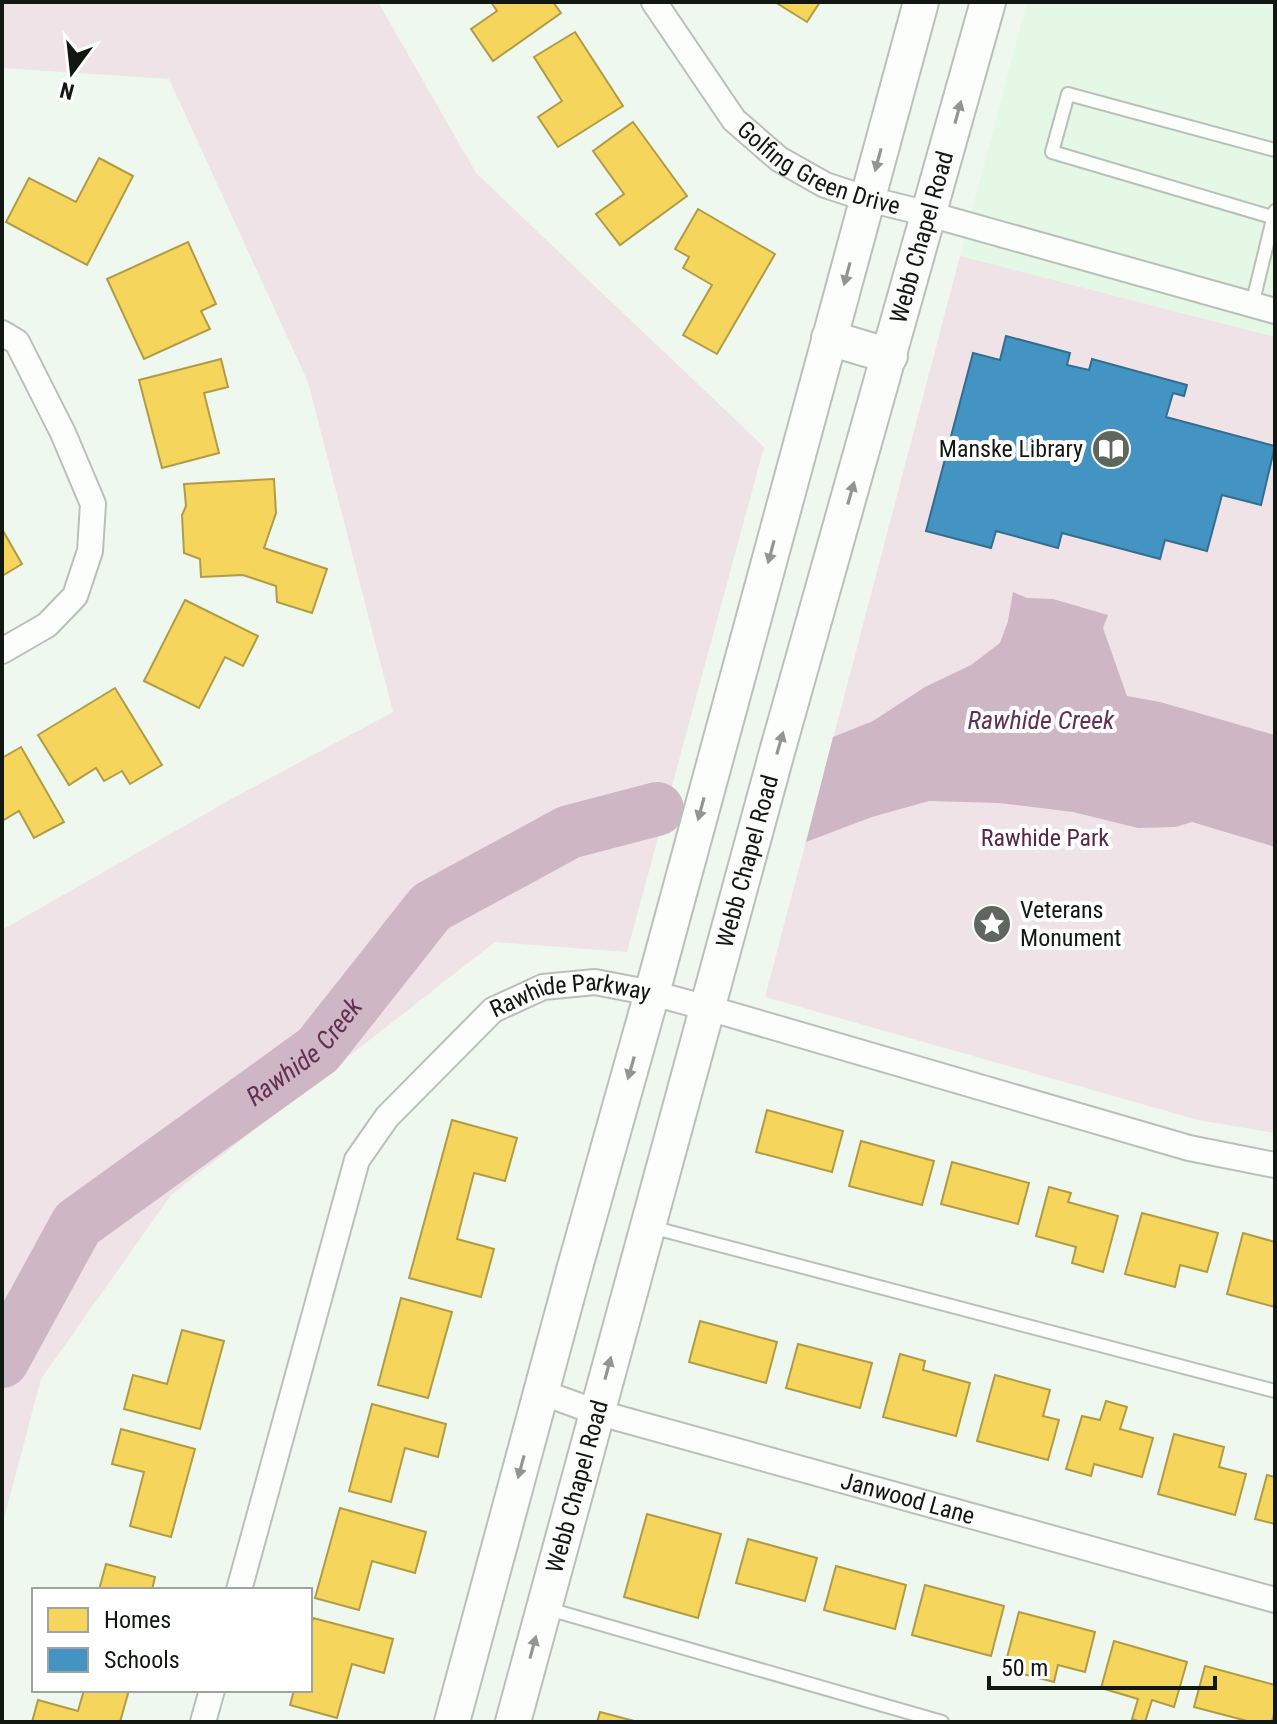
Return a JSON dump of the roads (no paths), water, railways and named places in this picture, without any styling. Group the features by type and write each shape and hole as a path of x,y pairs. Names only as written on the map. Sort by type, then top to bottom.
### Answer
{"main road":[{"path":"452,1722 921,2"},
{"name":"Webb Chapel Road","path":"513,1722 777,752 988,2"},
{"path":"829,338 890,356"}],"street":[{"name":"Golfing Green Drive","path":"654,2 734,120 779,159 825,185 1264,308"},
{"path":"2,333 17,342 63,433 93,504 90,551 75,596 47,625 2,651"},
{"name":"Rawhide Parkway","path":"240,1588 357,1160 387,1117 493,1010 543,987 595,982 652,993 1189,1148 1275,1165"},
{"name":"Janwood Lane","path":"541,1392 596,1412 1275,1600"},
{"path":"203,1722 211,1692"}],"lane":[{"path":"1264,308 1275,215 1052,152 1068,94 1275,150"},
{"path":"647,1226 1275,1391"},
{"path":"544,1608 942,1722"}],"water":[{"name":"Rawhide Creek","path":"1013,592 1027,598 1053,599 1108,615 1103,628 1127,696 1160,702 1275,735 1275,847 1192,822 1176,827 1138,828 1073,812 999,803 929,801 872,817 806,842 833,737 873,721 925,687 971,665 1000,643"}],"waterway":[{"name":"Rawhide Creek","path":"2,1361 77,1224 318,1050 431,907 569,832 657,809"}],"place":[{"name":"Manske Library","path":"1111,449"},
{"name":"Veterans Monument","path":"992,924"}],"park label":[{"name":"Rawhide Park","path":"1045,838"}]}
